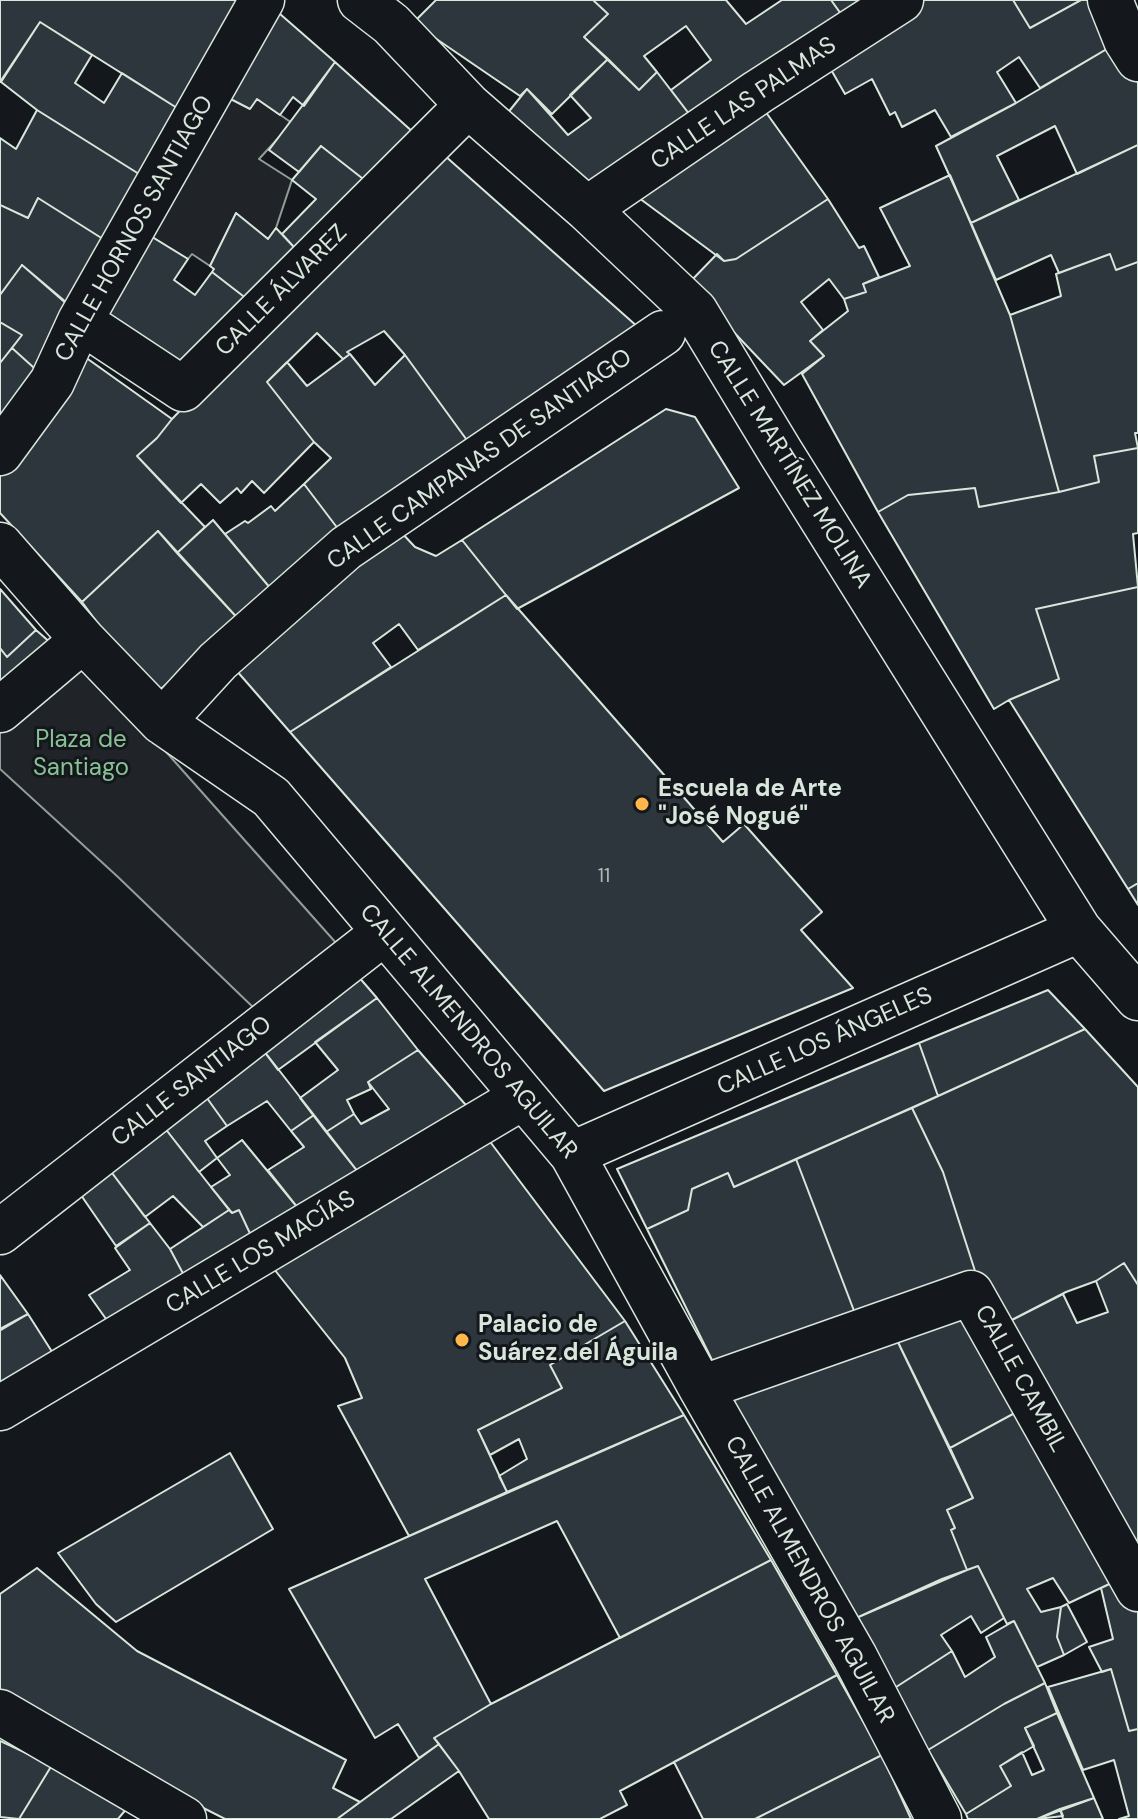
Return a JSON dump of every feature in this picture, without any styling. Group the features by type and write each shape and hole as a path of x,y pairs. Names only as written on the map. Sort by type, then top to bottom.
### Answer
{"street":[{"name":"CALLE HORNOS SANTIAGO","path":"0,453 52,382 80,321 262,0"},
{"name":"CALLE LAS PALMAS","path":"587,209 758,92 901,0"},
{"path":"1110,0 1134,42"},
{"name":"CALLE MARTÍNEZ MOLINA","path":"389,8 468,105 587,209 695,311 1079,930 1138,998"},
{"name":"CALLE ÁLVAREZ","path":"80,321 183,389 468,105"},
{"name":"CALLE CAMPANAS DE SANTIAGO","path":"162,722 218,661 346,548 663,333"},
{"name":"CALLE ALMENDROS AGUILAR","path":"0,545 83,640 162,722 271,797 572,1154 855,1657 939,1819"},
{"path":"0,710 83,640"},
{"name":"CALLE LOS ÁNGELES","path":"572,1154 1079,930"},
{"name":"CALLE SANTIAGO","path":"0,1232 385,932"},
{"name":"CALLE LOS MACÍAS","path":"0,1408 523,1097"},
{"name":"CALLE CAMBIL","path":"701,1388 971,1293 1138,1589"},
{"path":"0,1712 184,1819"}],"green space":[{"path":"217,92 257,99 292,123 259,159 292,180 276,228 268,239 236,214 210,266 192,254 188,259 144,232"},
{"name":"Plaza de Santiago","path":"87,663 345,953 258,1012 0,769 0,733"}],"building":[{"path":"0,0 237,0 177,108 40,22 0,82"},
{"path":"264,0 335,62 304,106 293,97 280,115 257,99 250,109 217,92"},
{"path":"436,0 593,0 608,14 584,37 608,59 552,114 527,89 520,96 413,23"},
{"path":"593,0 726,0 746,24 782,0 831,0 846,21 696,123 671,90 711,60 686,26 644,56 657,72 639,90 584,37 608,14"},
{"path":"831,0 877,0 846,21"},
{"path":"915,0 1013,0 1030,28 1081,0 1096,0 1117,43 1040,88 1019,57 997,72 1016,103 951,137 935,110 902,127 895,112 890,115 872,79 845,94 822,54"},
{"path":"1013,0 1081,0 1030,28"},
{"path":"40,22 92,55 75,83 104,103 122,73 177,108 139,174 37,110 1,82"},
{"path":"1117,43 1138,83 1138,145 1077,174 1055,126 997,156 1019,200 971,223 936,146"},
{"path":"608,59 639,90 657,72 696,123 591,196 502,120 527,89 568,135 591,118 570,95"},
{"path":"335,62 424,142 376,189 321,146 299,172 269,150"},
{"path":"755,97 828,199 736,259 724,261 635,195"},
{"path":"37,110 139,174 103,239 38,198 28,218 0,205 0,138 16,149"},
{"path":"1138,145 1138,262 1116,270 1110,254 1059,273 1051,255 996,280 971,223"},
{"path":"321,146 376,189 305,259 282,234 316,199 292,180"},
{"path":"435,147 639,328 469,443 384,331 347,352 350,354 343,359 317,333 267,382 314,442 264,493 252,481 241,493 237,488 220,503 201,484 181,503 137,456"},
{"path":"950,175 1010,315 1059,492 979,507 975,488 908,495 878,512 802,374 824,356 810,341 848,311 844,299 866,292 863,284 910,266 880,208"},
{"path":"38,198 103,239 67,303 22,265 0,295 0,205 28,218"},
{"path":"828,199 859,248 864,246 879,277 863,284 866,292 844,299 829,279 801,302 823,330 810,341 824,356 784,385 688,284 717,254 724,261 736,259"},
{"path":"236,213 268,239 276,228 305,259 256,306 212,272 214,269 210,266"},
{"path":"144,232 188,259 174,280 195,295 212,272 256,306 187,375 104,312"},
{"path":"1110,254 1116,270 1138,262 1138,433 1135,433 1138,448 1094,456 1099,482 1059,492 1010,315 1061,296 1056,274"},
{"path":"22,265 76,312 43,376 12,348 22,335 0,322 0,295"},
{"path":"0,322 22,335 0,363"},
{"path":"12,348 43,376 0,429 0,363"},
{"path":"350,354 375,385 405,355 469,443 345,538 304,484 331,458 314,442 267,382 287,362 307,386"},
{"path":"85,357 172,419 137,456 205,527 177,553 158,531 82,602 0,513 0,474"},
{"path":"666,409 695,417 739,488 517,609 462,540"},
{"path":"1138,448 1138,533 1133,534 1138,587 1036,609 1059,679 994,709 878,512 908,495 975,488 979,507 1059,492 1099,482 1094,456"},
{"path":"304,484 345,538 276,595 225,534 245,521 248,523 271,506 275,511"},
{"path":"213,520 276,595 242,623 177,553"},
{"path":"399,530 415,547 436,556 462,540 506,595 418,650 399,624 373,643 391,667 290,732 229,662"},
{"path":"158,531 242,623 152,696 82,602"},
{"path":"1138,587 1138,883 1128,889 1009,700 1059,679 1036,609"},
{"path":"0,589 36,630 7,657 0,648"},
{"path":"506,595 723,842 744,824 822,912 801,930 853,988 604,1091 290,732"},
{"path":"36,630 52,644 0,688 0,648 7,657"},
{"path":"1138,883 1138,905 1128,889"},
{"path":"351,968 377,998 278,1070 257,1042"},
{"path":"1048,990 1085,1029 938,1096 919,1043"},
{"path":"377,998 418,1050 368,1082 371,1089 347,1100 354,1114 326,1132 300,1098 338,1070 315,1042"},
{"path":"1085,1029 1138,1087 1138,1285 1124,1263 1096,1281 1066,1292 1004,1324 976,1274 943,1172 912,1108"},
{"path":"257,1042 314,1115 291,1131 267,1101 227,1126 199,1087"},
{"path":"919,1043 938,1096 734,1187 728,1173 692,1189 688,1210 647,1229 617,1169"},
{"path":"418,1050 471,1111 362,1177 326,1132 354,1114 361,1124 389,1109 368,1082"},
{"path":"199,1087 227,1126 205,1141 217,1158 199,1172 157,1118"},
{"path":"912,1108 943,1172 976,1274 856,1316 796,1159"},
{"path":"314,1115 362,1177 302,1213 268,1170 304,1147 291,1131"},
{"path":"157,1118 229,1210 203,1227 173,1196 145,1217 103,1161"},
{"name":"Palacio de Suárez del Águila","path":"482,1131 625,1321 550,1365 562,1388 478,1430 507,1492 409,1536 338,1406 362,1398 345,1358 266,1259"},
{"path":"242,1140 302,1213 254,1242 239,1210 232,1213 211,1187 230,1175 217,1158"},
{"path":"796,1159 856,1316 715,1366 647,1229 688,1210 692,1189 728,1173 734,1187"},
{"path":"103,1161 150,1223 116,1246 74,1185"},
{"path":"229,1210 232,1213 239,1210 254,1242 187,1281 170,1249"},
{"path":"150,1223 170,1249 187,1281 111,1326 89,1295 130,1270 115,1248"},
{"path":"1124,1263 1138,1285 1138,1545 1004,1324 1063,1294 1077,1323 1108,1312 1096,1281"},
{"path":"0,1275 28,1314 1,1330 0,1329"},
{"path":"970,1303 1024,1408 950,1448 893,1332"},
{"path":"28,1314 56,1358 0,1387 0,1329"},
{"path":"625,1321 684,1415 507,1492 499,1476 527,1459 519,1439 490,1455 478,1430 562,1388 550,1365"},
{"path":"893,1332 973,1498 947,1510 955,1528 951,1530 967,1570 854,1619 721,1392"},
{"path":"1024,1408 1122,1578 1069,1603 1053,1578 1027,1589 1041,1612 1061,1607 1057,1637 1064,1655 1037,1667 1014,1621 1007,1624 978,1566 967,1570 951,1530 955,1528 947,1510 973,1498 950,1448"},
{"path":"684,1415 771,1560 620,1638 557,1521 425,1579 491,1704 434,1738 439,1744 419,1758 398,1724 375,1738 289,1589"},
{"path":"230,1453 273,1529 116,1622 96,1604 58,1553"},
{"path":"771,1560 837,1675 620,1791 627,1805 600,1819 489,1819 434,1738 491,1704"},
{"path":"978,1566 1004,1618 981,1633 971,1616 941,1635 952,1651 893,1689 854,1619"},
{"path":"37,1568 137,1651 346,1760 333,1788 360,1802 337,1819 225,1819 44,1727 0,1695 0,1594"},
{"path":"1122,1578 1138,1605 1138,1729 1129,1731 1111,1669 1102,1672 1089,1647 1113,1639 1101,1588"},
{"path":"1067,1604 1087,1642 1064,1655 1057,1637 1061,1607"},
{"path":"1014,1621 1045,1683 928,1750 893,1689 952,1651 965,1677 995,1657 986,1637"},
{"path":"1111,1669 1129,1731 1138,1729 1138,1819 1119,1819 1129,1816 1114,1760 1083,1770 1048,1687"},
{"path":"837,1675 882,1755 755,1819 703,1819 674,1762"},
{"path":"1045,1683 1057,1713 1025,1728 1034,1746 1000,1766 1011,1786 966,1814 928,1750"},
{"path":"1057,1713 1094,1798 1037,1819 968,1819 966,1814 1011,1786 1000,1766 1022,1752 1032,1775 1044,1770 1025,1728"},
{"path":"0,1741 52,1765 19,1819 0,1817"},
{"path":"439,1744 459,1771 391,1819 337,1819"},
{"path":"882,1755 911,1819 755,1819"},
{"path":"52,1765 128,1807 118,1819 19,1819"},
{"path":"1094,1798 1103,1819 1063,1819 1060,1809"},
{"path":"1060,1809 1063,1816 1037,1819"}],"place":[{"name":"Escuela de Arte \"José Nogué\"","path":"642,804"},
{"name":"Palacio de Suárez del Águila","path":"462,1340"}]}
